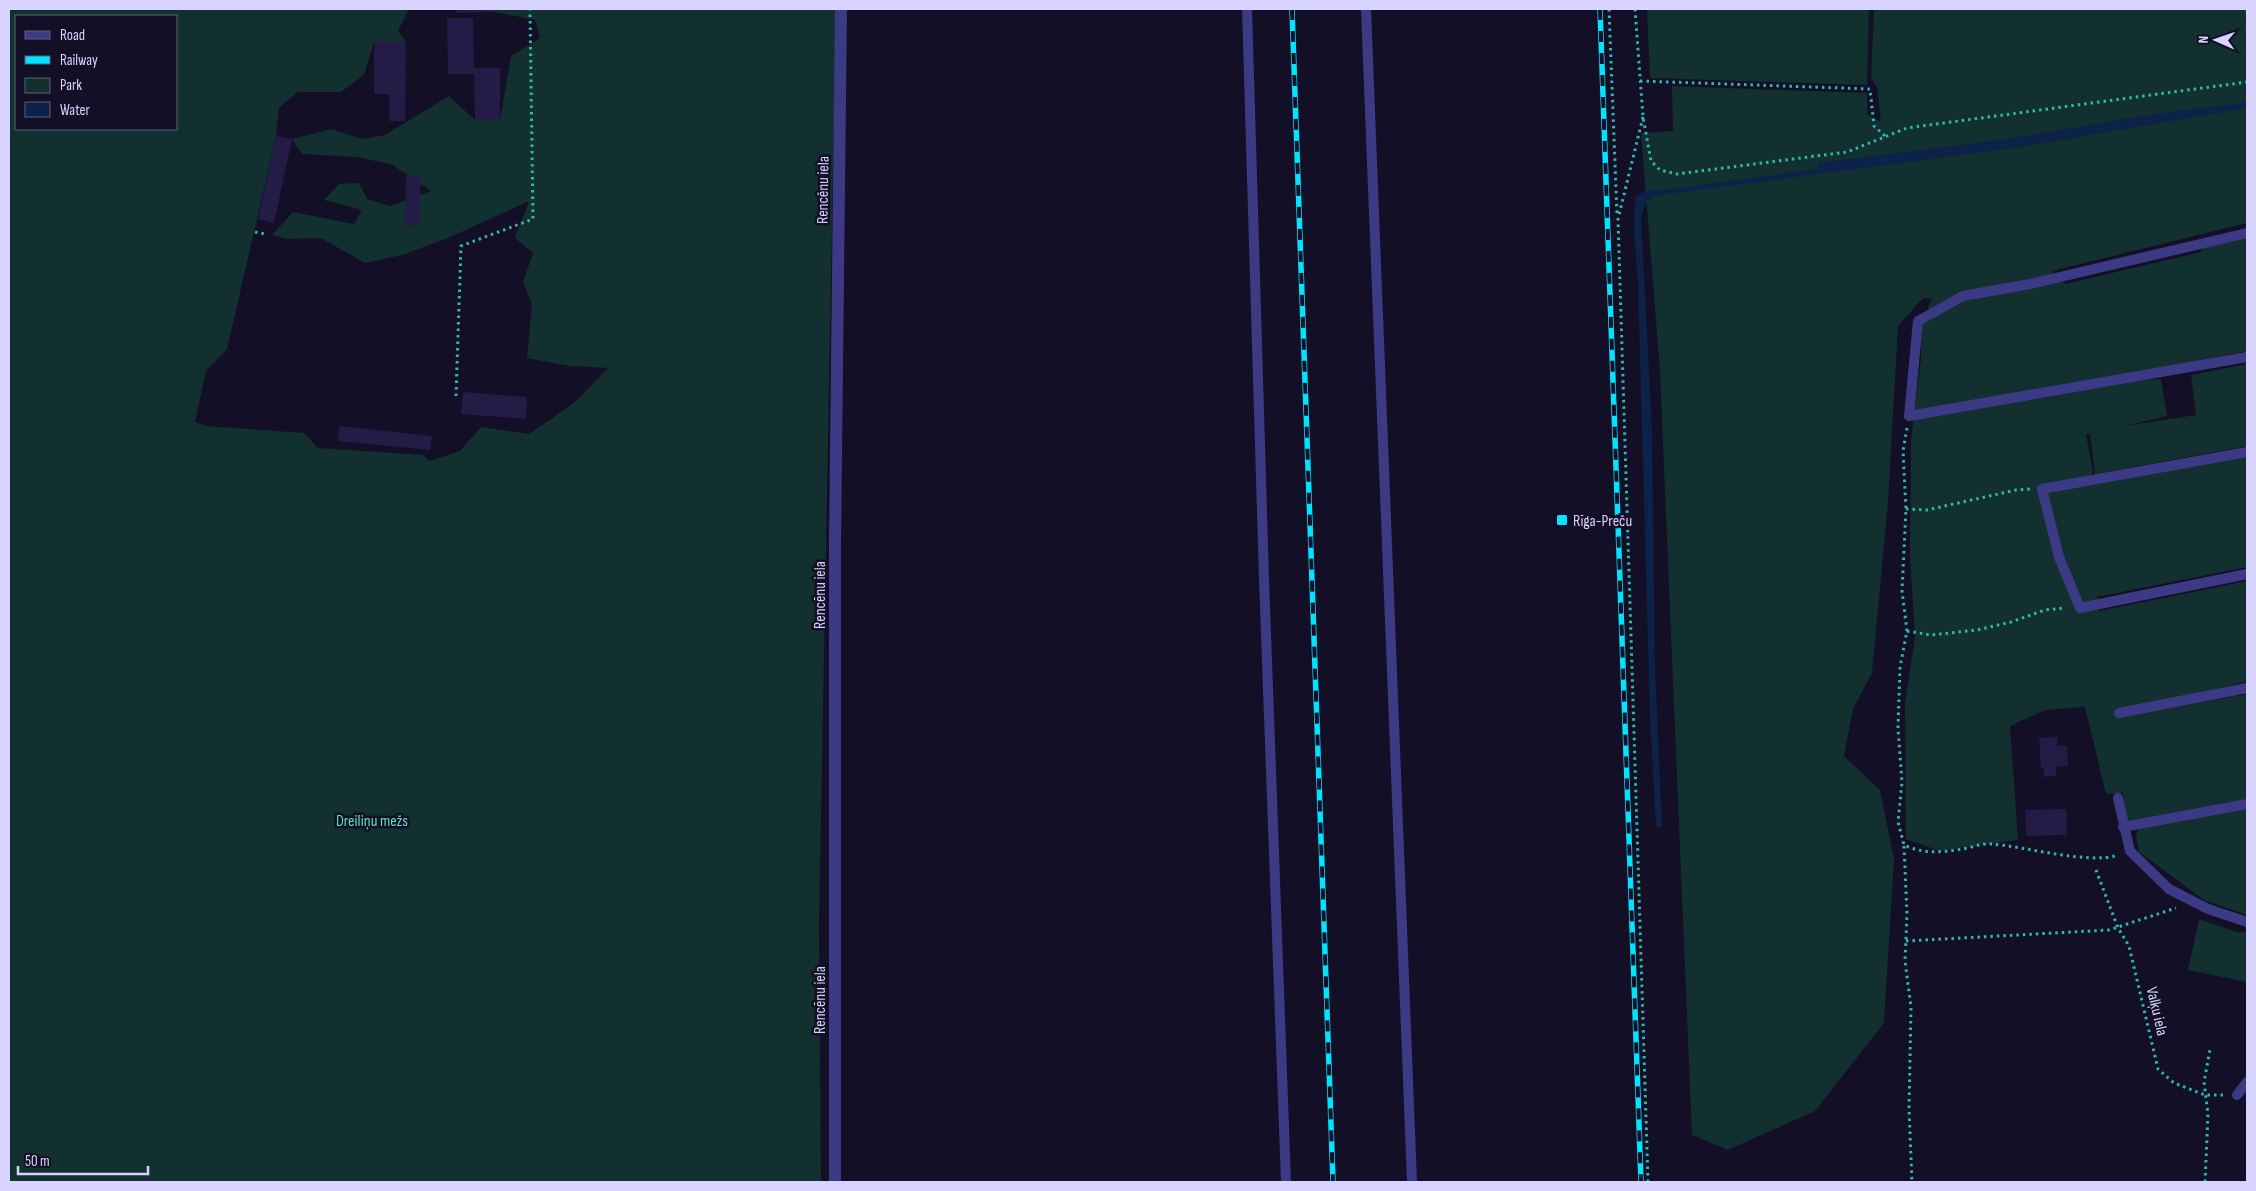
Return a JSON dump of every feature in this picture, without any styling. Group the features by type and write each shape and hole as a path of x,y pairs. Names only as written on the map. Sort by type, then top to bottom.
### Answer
{"street":[{"name":"Rencēnu iela","path":"835,1182 835,544 842,9"}],"lane":[{"path":"1247,9 1264,589 1286,1182"},
{"path":"1366,9 1412,1182"},
{"path":"2247,233 2030,284 1963,296 1918,321 1910,416 2247,357"},
{"path":"2247,452 2042,489 2059,557 2080,608 2247,574"},
{"path":"2119,713 2247,688"},
{"path":"2118,798 2123,827 2130,851 2169,889 2208,910 2247,922"},
{"path":"2123,827 2247,804"},
{"path":"2237,1096 2247,1082"}],"path":[{"path":"456,396 461,246 533,219 530,9"},
{"path":"1609,9 1618,219 1648,1182"},
{"path":"1635,9 1643,117 1651,161 1660,170 1678,174 1847,152 1907,128 2247,82"},
{"path":"1640,81 1870,89 1874,126 1885,137"},
{"path":"1618,219 1643,117"},
{"path":"255,232 264,234"},
{"path":"1910,416 1903,451 1906,509 1902,591 1907,631 1900,668 1898,728 1902,782 1898,822 1904,845 1907,914 1905,961 1912,1007 1909,1109 1912,1182"},
{"path":"1906,509 1927,510 2016,490 2042,489"},
{"path":"1907,631 1930,635 1977,630 2011,622 2044,610 2080,608"},
{"path":"1904,845 1914,850 1928,852 1955,851 1989,844 2081,856 2111,857 2130,851"},
{"name":"Valķu iela","path":"2096,870 2118,928 2129,946 2158,1069 2174,1083 2204,1095 2237,1096"},
{"path":"1906,941 1999,937 2118,928 2194,903"},
{"path":"2205,1182 2208,1114 2204,1095 2204,1082 2210,1050"}],"green space":[{"name":"Dreiliņu mežs","path":"9,9 409,9 398,31 406,42 374,42 364,75 341,92 298,92 279,108 276,136 227,349 206,371 195,422 206,426 304,433 318,448 424,455 429,461 460,451 481,427 529,434 574,403 608,368 570,366 527,358 532,305 523,282 533,253 515,238 529,201 448,238 402,255 365,263 321,238 288,239 272,235 293,212 354,224 362,210 324,200 339,184 359,183 367,199 390,206 431,191 391,164 356,157 302,154 292,139 331,129 362,139 385,135 449,96 475,120 500,120 511,56 540,38 535,20 495,12 495,9 836,9 819,926 821,1182 9,1182"},
{"path":"1647,9 1869,9 1867,85 1650,78"},
{"path":"1874,9 2247,9 2247,223 2052,271 2065,284 2201,252 2203,246 2247,237 2247,351 2090,382 2161,379 2167,416 2124,426 2196,415 2191,375 2247,364 2247,446 2095,474 2090,434 2086,434 2093,472 2083,487 2247,456 2247,567 2097,597 2099,611 2247,581 2247,681 2193,695 2115,709 2123,717 2247,694 2247,799 2127,821 2123,793 2106,794 2085,707 2045,710 2010,726 2018,840 1940,851 1906,839 1905,703 1915,637 1910,557 1911,440 1921,359 1922,323 1932,298 1923,298 1898,326 1888,502 1872,673 1853,709 1844,756 1880,790 1894,859 1884,1023 1815,1111 1728,1150 1692,1135 1660,371 1641,133 1673,131 1672,86 1867,93 1867,114 1881,122 1877,87 1871,78"},
{"path":"2247,809 2247,915 2204,900 2139,852 2136,836 2138,829"},
{"path":"2199,919 2236,932 2247,932 2247,982 2188,970"}],"water":[{"path":"2247,102 2247,108 2014,148 1660,195 1648,200 1641,216 1652,431 1655,667 1662,827 1656,827 1650,718 1638,283 1634,232 1635,197 1645,191 1673,189 1818,169 1818,163 2014,138 2136,117"}],"building":[{"path":"456,9 495,9 495,12 456,13"},
{"path":"447,18 473,18 474,68 500,68 500,120 475,120 474,74 448,74"},
{"path":"374,42 406,42 405,121 389,121 389,94 374,94"},
{"path":"276,136 292,139 274,223 258,219"},
{"path":"406,176 421,177 419,226 405,225"},
{"path":"463,392 527,397 526,419 461,414"},
{"path":"339,426 432,436 430,450 338,441"},
{"path":"2057,737 2057,746 2067,746 2068,766 2056,767 2056,776 2044,777 2044,768 2041,768 2039,738"},
{"path":"2067,809 2067,835 2026,836 2025,810"}],"railway":[{"path":"1292,9 1333,1182"},
{"path":"1600,9 1641,1182"}],"place":[{"name":"Rīga-Preču","path":"1562,520"}]}
